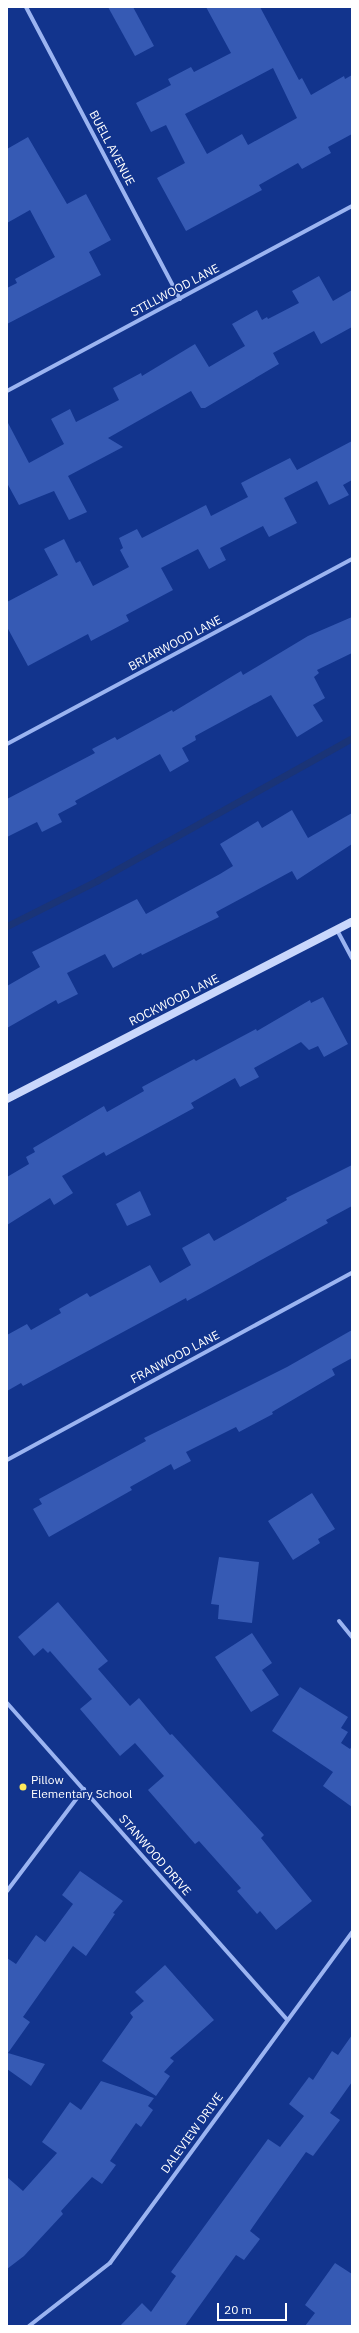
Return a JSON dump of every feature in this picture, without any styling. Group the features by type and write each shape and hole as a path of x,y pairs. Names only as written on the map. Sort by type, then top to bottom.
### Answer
{"street":[{"name":"BUELL AVENUE","path":"26,7 180,299"},
{"name":"STILLWOOD LANE","path":"7,391 352,206"},
{"name":"BRIARWOOD LANE","path":"7,744 352,559"},
{"name":"ROCKWOOD LANE","path":"7,1099 352,922"},
{"path":"337,930 352,958"},
{"name":"FRANWOOD LANE","path":"7,1460 352,1273"},
{"path":"340,1621 352,1637"},
{"name":"STANWOOD DRIVE","path":"7,1703 287,2020"},
{"path":"7,1891 84,1789"},
{"name":"DALEVIEW DRIVE","path":"29,2326 110,2263 352,1932"}],"building":[{"path":"108,7 133,7 154,46 135,56"},
{"path":"206,7 260,7 299,80 302,78 311,95 344,76 345,79 352,75 352,134 328,147 331,153 302,169 298,163 259,185 262,190 186,231 157,178 185,163 166,125 151,132 136,103 171,85 168,79 191,67 194,72 231,53","holes":["273,68 297,118 248,145 242,134 207,154 185,114"]},
{"path":"28,137 67,204 86,194 111,240 89,252 101,275 7,324 7,288 17,283 15,279 55,257 30,210 7,223 7,149"},
{"path":"319,276 333,301 352,290 352,327 321,344 314,331 273,353 279,364 205,408 201,408 191,391 108,438 123,447 68,476 87,512 69,520 54,491 19,505 7,483 7,421 29,463 64,444 51,419 70,409 76,422 119,400 113,388 141,373 142,376 195,344 209,367 245,346 232,324 257,310 262,320 267,317 268,319 299,303 292,291"},
{"path":"352,441 352,480 343,485 349,495 329,505 317,481 284,498 297,523 269,537 263,526 220,548 226,560 209,569 198,549 161,568 173,590 126,615 129,621 91,641 88,634 28,666 7,627 7,602 58,575 44,549 64,539 76,563 80,561 93,586 129,567 120,550 123,548 119,538 137,529 142,538 206,505 211,516 248,497 241,483 290,458 297,470"},
{"path":"352,617 352,653 317,670 319,673 314,677 325,698 313,705 323,721 297,737 271,695 195,736 196,740 182,748 189,761 170,772 160,754 75,801 77,804 58,814 62,822 42,832 37,822 7,837 7,799 95,753 92,749 115,737 117,740 172,710 173,712 241,671 243,675 308,636"},
{"path":"292,810 308,838 352,813 352,844 297,880 292,871 216,912 219,917 142,955 141,953 113,968 105,954 67,973 78,994 58,1004 56,1000 7,1028 7,986 40,967 32,952 137,899 146,914 220,874 233,866 220,844 258,821 262,828"},
{"path":"323,997 348,1044 324,1057 318,1046 309,1050 301,1042 254,1068 259,1077 240,1087 235,1078 191,1103 194,1108 106,1156 104,1152 62,1176 73,1193 54,1205 50,1198 7,1225 7,1177 29,1164 26,1157 35,1152 33,1148 104,1106 107,1112 144,1091 142,1087 194,1059 196,1061 256,1029 257,1031 310,1000 311,1003"},
{"path":"352,1165 352,1206 326,1220 328,1223 187,1301 186,1298 23,1386 21,1383 7,1391 7,1335 27,1324 31,1330 61,1313 59,1309 87,1293 90,1297 150,1265 160,1283 191,1265 182,1248 209,1233 214,1241 287,1200 286,1198"},
{"path":"140,1191 151,1215 127,1226 116,1204"},
{"path":"352,1330 352,1358 332,1369 335,1375 272,1412 273,1414 239,1432 236,1427 186,1452 191,1461 174,1470 171,1464 130,1487 132,1490 49,1537 33,1509 42,1504 39,1499 146,1441 144,1438 287,1367"},
{"path":"312,1493 335,1529 318,1539 320,1543 293,1560 268,1521"},
{"path":"219,1557 259,1562 252,1623 218,1619 219,1605 211,1604"},
{"path":"58,1602 108,1661 98,1669 130,1706 139,1698 170,1735 172,1734 264,1835 261,1838 312,1901 276,1930 260,1911 257,1914 237,1891 241,1888 199,1841 195,1844 148,1790 164,1776 135,1743 120,1756 80,1709 92,1699 50,1651 48,1653 43,1648 34,1656 18,1637"},
{"path":"252,1633 272,1663 262,1670 279,1695 251,1712 215,1657"},
{"path":"300,1687 348,1717 341,1728 348,1732 341,1743 350,1749 352,1746 352,1807 323,1786 333,1772 272,1731"},
{"path":"80,1871 123,1901 113,1913 115,1914 86,1956 73,1946 23,2017 30,2022 8,2053 45,2064 31,2086 7,2069 7,1958 16,1964 36,1935 45,1942 73,1904 62,1895"},
{"path":"165,1965 214,2020 170,2058 174,2061 164,2072 170,2076 156,2096 102,2061 133,2017 130,2013 144,2001 135,1992"},
{"path":"352,2035 352,2082 330,2113 340,2120 313,2156 306,2152 250,2231 260,2239 244,2260 236,2255 185,2326 120,2326 142,2303 151,2312 176,2276 171,2272 268,2139 280,2147 304,2116 289,2104 309,2077 313,2080 332,2051 338,2055"},
{"path":"101,2081 154,2098 148,2106 153,2110 141,2127 136,2123 110,2161 116,2165 102,2184 92,2177 61,2211 63,2214 24,2256 7,2269 7,2177 23,2191 57,2153 42,2142 70,2102 81,2110"},
{"path":"335,2263 352,2274 352,2326 305,2326 315,2313 305,2305"}],"waterway":[{"path":"7,926 98,880 352,738"}],"place":[{"name":"Pillow Elementary School","path":"23,1787"}]}
